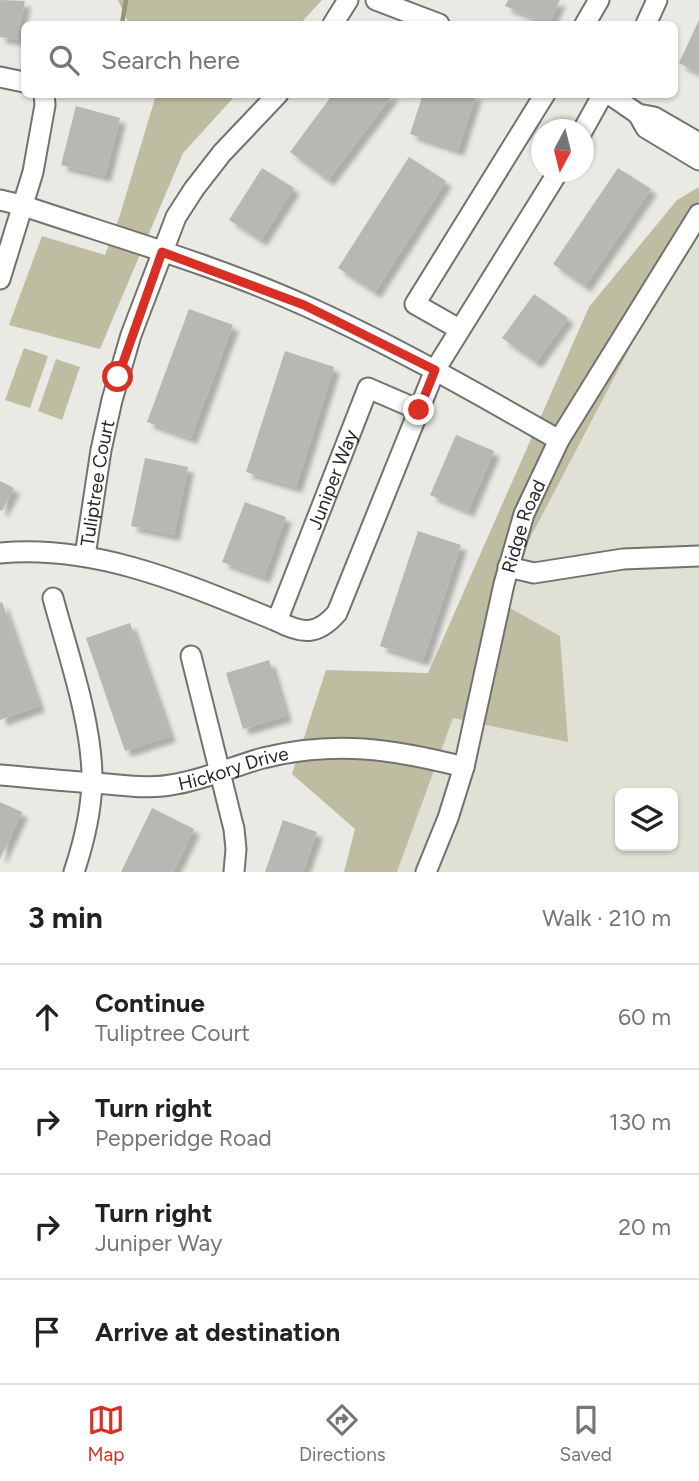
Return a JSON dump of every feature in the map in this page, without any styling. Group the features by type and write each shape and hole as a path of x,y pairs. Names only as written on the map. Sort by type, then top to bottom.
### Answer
{"street":[{"path":"335,21 348,0"},
{"path":"376,0 431,21"},
{"path":"587,21 598,0"},
{"path":"647,21 657,0"},
{"path":"0,77 21,81"},
{"path":"0,279 33,172 40,141 44,98"},
{"name":"Tuliptree Court","path":"85,556 101,450 112,400 131,335 176,217 222,153 274,98"},
{"path":"459,329 415,304 543,98"},
{"path":"589,119 601,98"},
{"path":"615,98 638,114 654,117 699,143"},
{"path":"638,114 646,128 699,160"},
{"path":"0,553 85,556 121,563 159,574 277,621 293,630 318,629 329,623 337,613 435,370 552,182"},
{"path":"0,200 162,252 304,305 435,370 559,440"},
{"name":"Ridge Road","path":"426,872 448,818 464,767 508,567 524,514 559,440 699,214"},
{"name":"Juniper Way","path":"277,621 368,388 419,410"},
{"path":"508,567 534,573 624,559 699,556"},
{"path":"53,598 89,739 92,783 90,812 74,872"},
{"path":"191,656 234,828 234,872"},
{"name":"Hickory Drive","path":"0,775 145,787 175,785 262,759 333,747 410,753 464,767"}],"shaded area":[{"path":"699,216 699,872 397,872 453,717 568,741 496,601"}],"green space":[{"path":"118,0 322,0 303,21 128,21"},
{"path":"155,98 233,98 183,153 100,349 9,325 42,236 105,255"},
{"path":"699,187 699,216 497,601 560,636 568,742 453,718 397,872 344,872 355,829 292,774 326,670 428,673 589,307 677,200"},
{"path":"24,348 48,356 30,408 5,400"},
{"path":"56,359 80,367 62,420 38,411"}],"building":[{"path":"0,0 25,1 17,40 0,37"},
{"path":"508,0 560,0 550,21 542,21 505,6"},
{"path":"699,20 699,73 679,63"},
{"path":"330,98 390,98 328,180 290,152"},
{"path":"422,98 475,98 458,150 410,134"},
{"path":"76,106 120,118 105,176 61,165"},
{"path":"409,157 446,181 375,292 338,268"},
{"path":"262,168 294,188 261,240 229,220"},
{"path":"618,168 651,189 585,286 553,264"},
{"path":"534,294 568,318 536,362 502,338"},
{"path":"189,309 233,325 191,438 147,422"},
{"path":"285,351 334,367 296,487 246,472"},
{"path":"456,435 494,451 468,511 430,495"},
{"path":"145,458 188,467 174,535 131,526"},
{"path":"0,481 14,488 2,511 0,510"},
{"path":"245,502 286,517 264,577 222,562"},
{"path":"418,531 461,545 423,660 380,646"},
{"path":"2,602 39,706 0,720 0,603"},
{"path":"130,623 170,736 125,751 86,638"},
{"path":"269,660 286,716 243,729 226,673"},
{"path":"0,802 22,812 0,859"},
{"path":"152,808 194,829 173,872 121,872"},
{"path":"283,820 317,832 303,872 265,872"}],"waterway":[{"path":"122,21 126,0"}],"route":[{"path":"118,377 162,252 304,305 435,370 419,410"}]}
